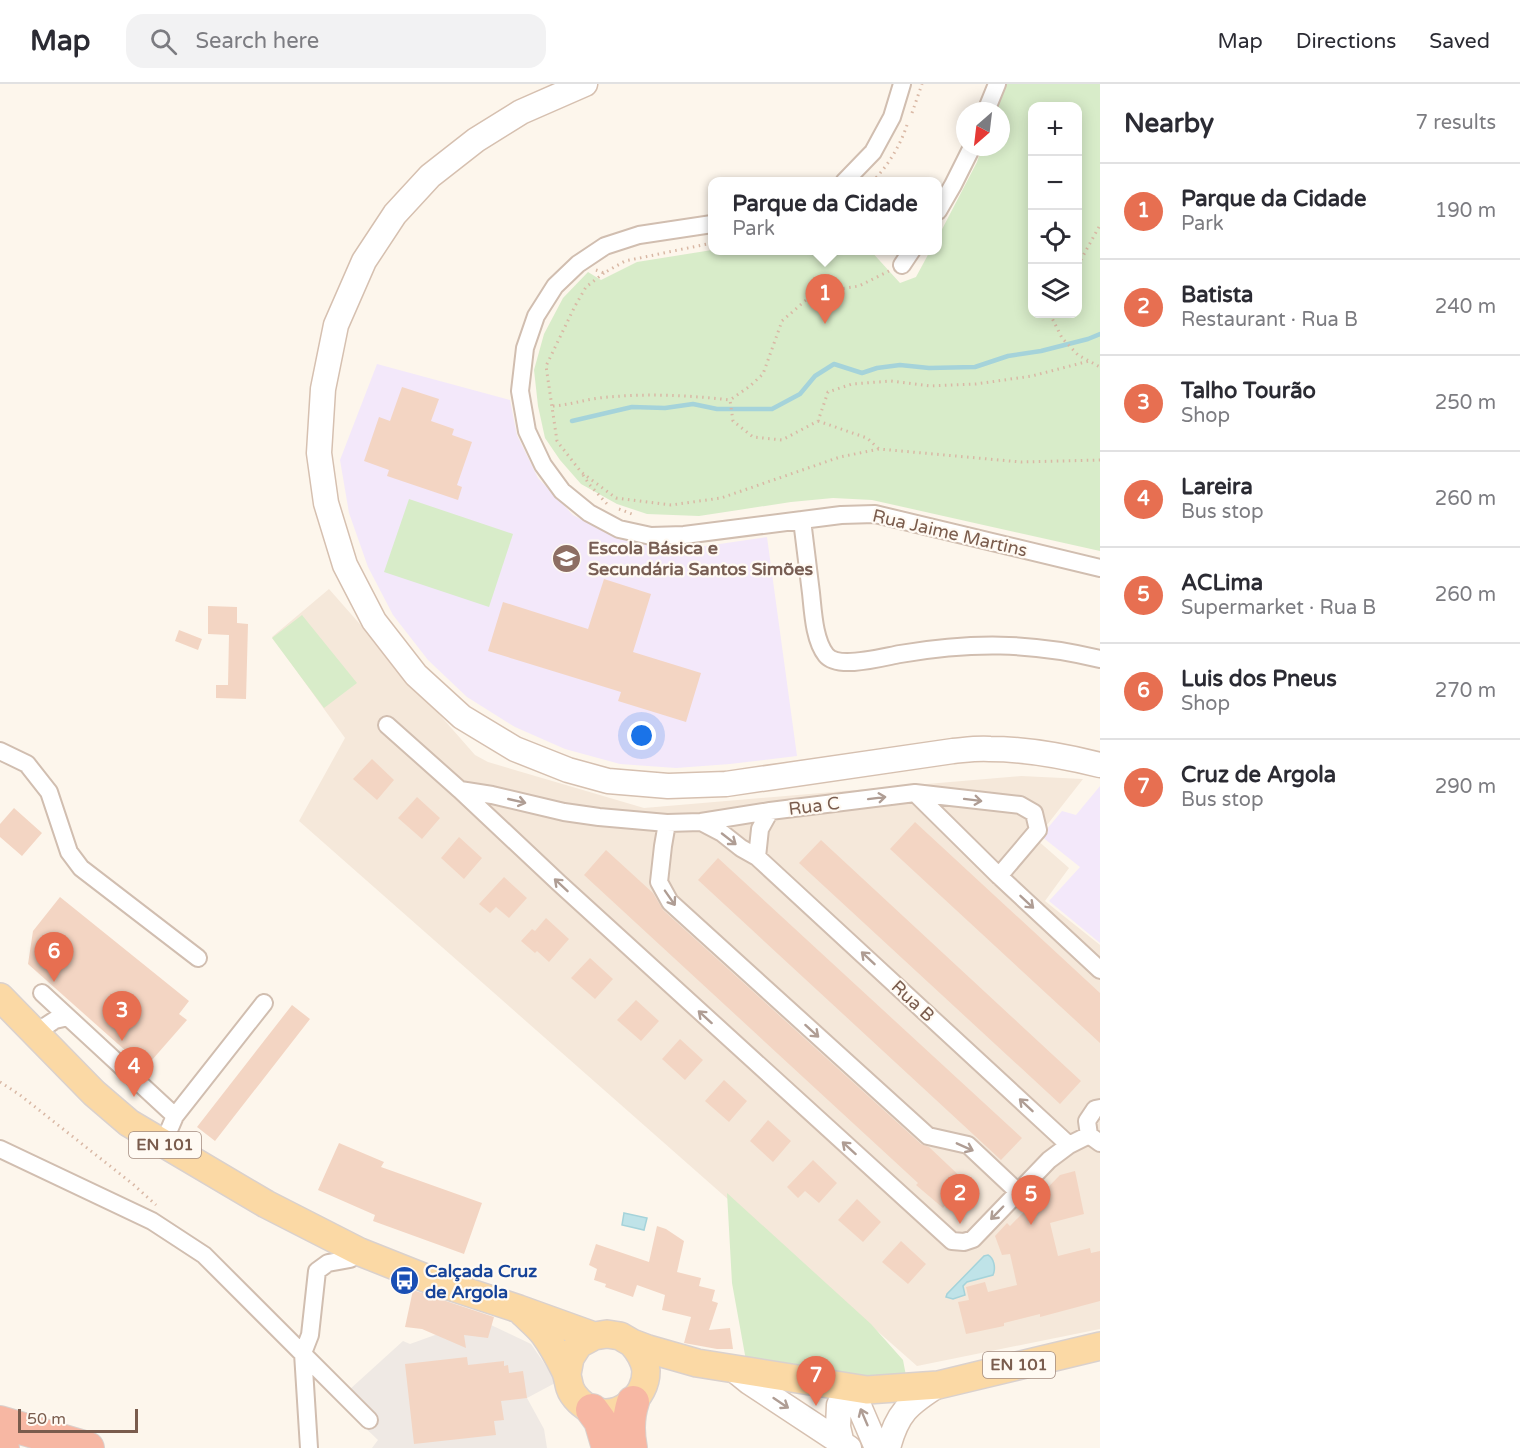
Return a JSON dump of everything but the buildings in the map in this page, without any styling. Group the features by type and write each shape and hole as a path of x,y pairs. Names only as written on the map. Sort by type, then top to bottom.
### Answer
{"highway":[{"path":"592,1410 612,1447 629,1436 630,1413 638,1394"},
{"path":"0,1422 88,1448"}],"main road":[{"name":"EN 101","path":"0,997 94,1093 129,1123 266,1204 360,1252 428,1279 594,1336 607,1334 620,1336 632,1343 697,1363 867,1390 938,1385 1100,1346"},
{"name":"EN 101","path":"519,1309 544,1333 567,1374 570,1389 579,1402 592,1410 614,1412 624,1408 663,1374 697,1363"},
{"path":"567,1374 570,1358 579,1344 594,1336"},
{"path":"632,1343 641,1355 646,1370 638,1394"}],"street":[{"path":"585,84 521,112 476,140 430,176 395,214 364,261 336,325 323,389 319,453 326,503 345,565 374,621 416,675 462,717 515,749 568,770 608,781 668,786 726,784 988,748 1029,751 1100,765"},
{"path":"849,177 873,152 891,117 902,84"},
{"path":"990,102 997,84"},
{"path":"942,204 968,156"},
{"name":"Rua Jaime Martins","path":"708,226 639,235 605,246 578,264 555,286 536,316 525,348 520,391 527,431 543,465 562,491 589,513 619,529 651,536 684,535 841,515 875,514 1100,568"},
{"path":"902,265 909,255"},
{"path":"802,520 815,625 819,644 827,657 838,662 850,663 955,647 994,645 1060,650 1100,659"},
{"path":"387,725 952,1241 964,1242 973,1239 1049,1160 1069,1144 1094,1139 1087,1121 1095,1109 1100,1108"},
{"path":"0,751 27,764 49,792 69,852 81,868 198,958"},
{"name":"Rua C","path":"460,790 564,812 667,823 701,822 915,793 1020,805 1034,813 1038,830 999,876"},
{"path":"915,793 999,876 1100,970"},
{"path":"757,857 760,828 770,811"},
{"name":"Rua B","path":"701,822 722,833 757,857 1069,1144"},
{"path":"667,823 659,882 670,902 928,1136 968,1145 1018,1192"},
{"path":"42,993 174,1116"},
{"path":"163,1144 174,1116 264,1003"},
{"path":"35,1033 55,1020 68,1017"},
{"path":"0,1149 152,1221 204,1255 369,1420"},
{"path":"309,1448 303,1353 309,1335 317,1271 328,1263 350,1259 360,1252"},
{"path":"733,1369 846,1446"},
{"path":"888,1448 892,1430 903,1412 917,1398 938,1385"},
{"path":"846,1446 838,1427 839,1405 848,1388"},
{"path":"848,1388 859,1406 877,1448"}],"path":[{"path":"1078,264 1100,225"},
{"path":"708,244 625,261 604,273 586,287 546,366 556,441 581,472 616,498 671,505 721,498 840,457 879,449 1021,462 1100,460"},
{"path":"578,264 604,273"},
{"path":"552,406 598,398 642,395 730,400 763,374 782,321 814,293 859,286 902,265"},
{"path":"1052,318 1062,338 1077,355 1100,367"},
{"path":"730,400 733,421 753,437 782,440 818,420 828,392 852,384 891,381 930,386 976,384 1032,376 1089,361"},
{"path":"818,420 867,438 879,449"},
{"path":"0,1082 20,1095 158,1206"}],"shaded area":[{"name":"Escola Básica e Secundária Santos Simões","path":"377,364 510,400 517,435 538,478 573,515 618,539 668,548 699,547 767,537 797,756 676,768 620,764 565,749 515,727 467,697 428,660 393,615 368,567 349,513 340,460"},
{"path":"329,589 475,755 488,762 644,808 1021,776 1083,779 1036,839 1069,868 1045,901 1100,945 1100,1329 917,1366 299,821 345,738 272,637"},
{"path":"1100,786 1100,943 1049,901 1080,867 1041,836 1062,811 1076,815"},
{"path":"491,1325 531,1344 557,1382 527,1398 544,1429 547,1448 372,1448 378,1440 360,1423 349,1390 403,1341 410,1344 435,1335 461,1334"}],"green space":[{"path":"1003,84 1100,84 1100,551 872,500 833,498 699,516 647,514 617,504 581,484 545,438 538,406 534,370 544,334 563,298 588,272 601,280 637,262 708,251 708,255 875,255 900,283 916,277 928,255 942,255 942,229 979,156 1010,156 1010,102 996,102"},
{"path":"409,499 513,534 489,607 384,572"},
{"path":"302,615 357,683 324,708 272,638"},
{"path":"727,1193 871,1324 903,1360 907,1381 747,1366 732,1283"}],"water":[{"path":"624,1213 647,1218 644,1230 622,1225"},
{"path":"988,1255 994,1264 993,1275 967,1282 963,1286 965,1295 953,1299 946,1297 984,1256"}],"waterway":[{"path":"572,421 632,407 665,408 693,404 717,409 772,409 800,394 815,376 834,364 862,373 877,368 900,365 929,368 975,367 1008,356 1041,351 1100,334"}],"place":[{"name":"Parque da Cidade","path":"825,324"},
{"name":"Escola Básica e Secundária Santos Simões","path":"567,558"},
{"name":"Luis dos Pneus","path":"54,982"},
{"name":"Talho Tourão","path":"122,1041"},
{"name":"Lareira","path":"134,1097"},
{"name":"Batista","path":"960,1224"},
{"name":"ACLima","path":"1031,1225"},
{"name":"Calçada Cruz de Argola","path":"404,1281"},
{"name":"Cruz de Argola","path":"816,1406"}]}
